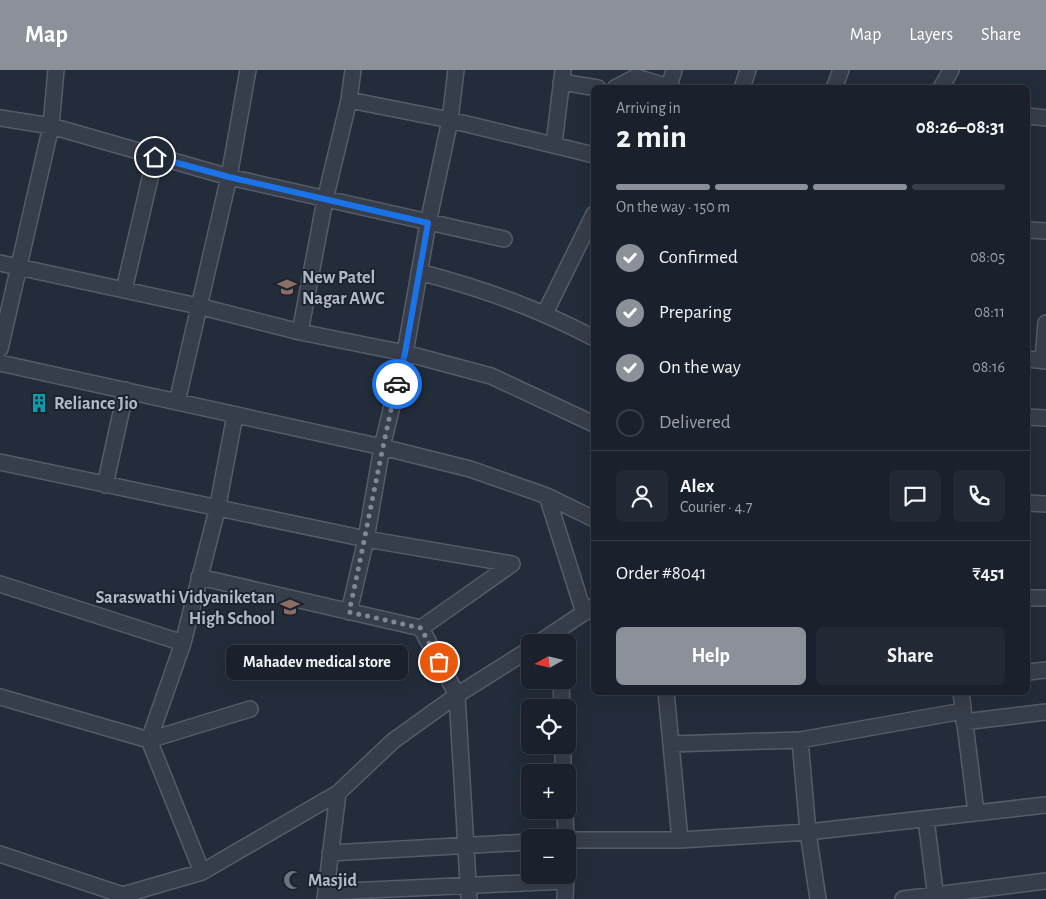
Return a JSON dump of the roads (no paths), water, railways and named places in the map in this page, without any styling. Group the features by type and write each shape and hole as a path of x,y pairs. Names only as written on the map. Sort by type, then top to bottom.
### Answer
{"street":[{"path":"0,349 51,126 56,70"},
{"path":"177,402 229,177 248,70"},
{"path":"300,332 325,200 350,100 353,70"},
{"path":"349,612 366,539 382,447 405,353 428,223 450,120 456,70"},
{"path":"670,85 674,70"},
{"path":"743,85 748,70"},
{"path":"835,85 841,70"},
{"path":"943,85 951,70"},
{"path":"554,144 562,76 591,86"},
{"path":"621,85 636,77 663,85"},
{"path":"350,100 450,120 591,154"},
{"path":"1030,116 1046,118"},
{"path":"0,118 51,126 229,177 504,239"},
{"path":"124,290 155,157"},
{"path":"545,313 591,220"},
{"path":"1030,230 1046,231"},
{"path":"0,263 198,306 300,332 405,353 491,376 591,423"},
{"path":"419,272 476,287 545,313 591,336"},
{"path":"1030,359 1044,361 1046,323"},
{"path":"0,362 382,447 470,469 547,496 591,518"},
{"path":"105,485 126,390"},
{"path":"202,872 149,740 183,643 217,510 235,415"},
{"path":"1030,417 1046,418"},
{"path":"0,462 217,510 366,539 512,564 421,628 199,577"},
{"path":"547,496 589,610 562,634"},
{"path":"1030,503 1046,504"},
{"path":"0,584 183,643"},
{"path":"1030,598 1046,598"},
{"path":"421,628 457,695 469,893"},
{"path":"0,854 123,895 202,872 338,793 393,741 457,695 521,655"},
{"path":"1030,672 1046,670"},
{"path":"666,695 680,840"},
{"path":"961,695 976,812"},
{"path":"0,697 149,740 250,709"},
{"path":"671,744 800,740 963,716 1046,712"},
{"path":"800,740 808,832 818,899"},
{"path":"338,793 325,896 469,893 527,884"},
{"path":"576,839 680,840 808,832 1046,805"},
{"path":"926,819 936,897"},
{"path":"330,853 521,842"},
{"path":"903,899 936,897 1046,881"},
{"path":"565,899 566,884"}],"place":[{"name":"New Patel Nagar AWC","path":"287,287"},
{"name":"Reliance Jio","path":"39,403"},
{"name":"Saraswathi Vidyaniketan High School","path":"290,607"},
{"name":"Mahadev medical store","path":"439,662"},
{"name":"Masjid","path":"293,880"}]}
